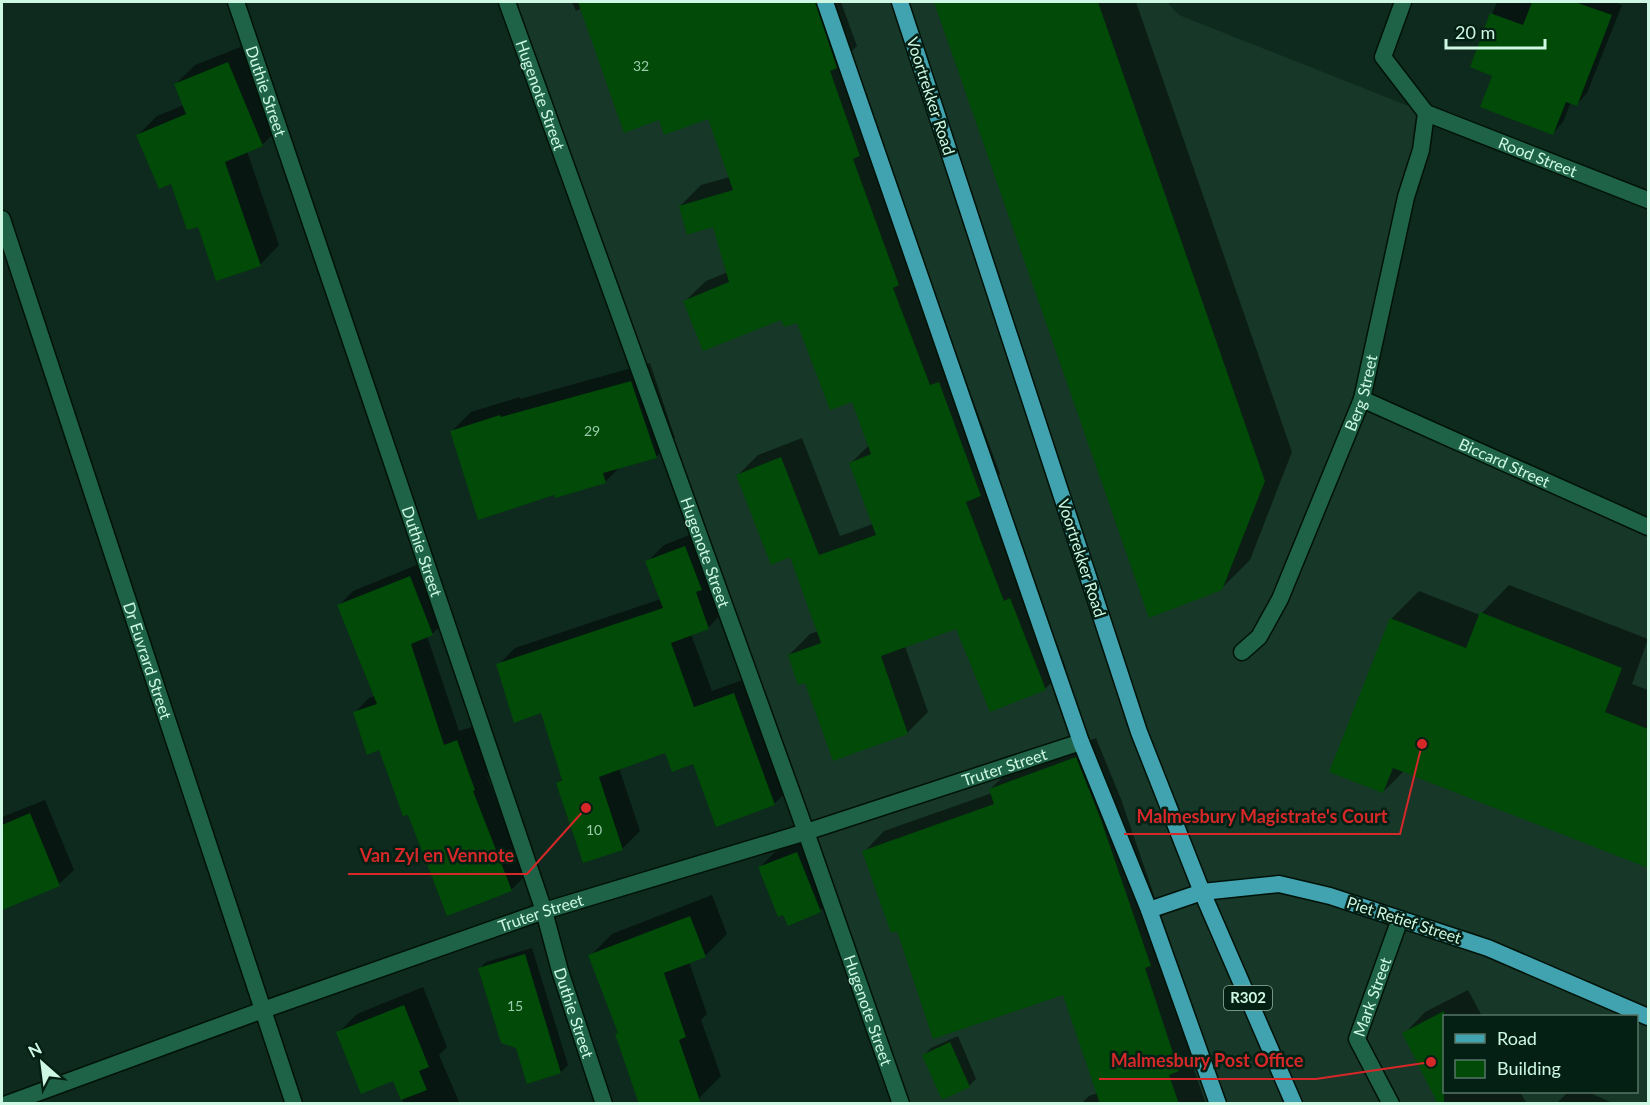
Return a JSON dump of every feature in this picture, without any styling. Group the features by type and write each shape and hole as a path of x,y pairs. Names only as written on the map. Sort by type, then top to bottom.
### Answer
{"main road":[{"path":"825,2 1081,742 1149,910 1218,1104"},
{"name":"Voortrekker Road","path":"900,2 1139,732 1202,892 1294,1104"},
{"name":"Piet Retief Street","path":"1149,910 1202,892 1279,885 1330,896 1488,948 1648,1017"}],"street":[{"name":"Duthie Street","path":"236,2 544,911 560,971 604,1104"},
{"name":"Hugenote Street","path":"507,2 806,832 901,1104"},
{"path":"1403,2 1383,57 1426,113"},
{"name":"Rood Street","path":"1426,113 1648,200"},
{"name":"Berg Street","path":"1242,652 1259,637 1280,599 1362,399 1406,197 1421,150 1426,113"},
{"name":"Dr Euvrard Street","path":"2,219 294,1104"},
{"name":"Biccard Street","path":"1362,399 1648,527"},
{"name":"Truter Street","path":"7,1104 263,1010 544,911 806,832 1081,742"},
{"name":"Mark Street","path":"1391,1104 1357,1039 1400,919"}],"shaded area":[{"path":"507,2 1167,2 1179,15 1426,113 1362,399 1648,527 1648,1103 901,1103"}],"building":[{"path":"578,2 815,2 837,68 830,71 860,156 853,159 899,285 893,288 930,385 939,382 981,496 966,502 1004,601 1010,598 1046,690 990,712 956,629 881,656 908,734 833,761 805,683 798,685 788,655 821,643 790,557 771,565 736,475 781,457 819,555 876,535 849,463 871,454 852,402 830,410 797,323 784,327 781,320 703,351 683,301 729,282 713,227 687,235 679,206 733,190 708,119 664,135 659,120 624,133"},
{"path":"934,2 1098,2 1265,481 1222,590 1149,618"},
{"path":"1532,2 1575,2 1612,15 1577,106 1566,102 1553,135 1480,107 1492,76 1470,67 1490,13 1523,25"},
{"path":"228,62 263,146 225,162 261,266 216,281 198,227 187,230 171,184 159,189 136,135 186,114 174,84"},
{"path":"631,381 657,458 603,473 606,483 555,498 554,495 478,520 450,431 500,415 501,417"},
{"path":"685,546 702,590 696,592 709,629 671,643 694,707 734,693 775,805 716,827 693,764 672,772 665,753 599,777 623,850 583,863 556,783 562,780 541,713 514,723 496,664 663,608 645,561"},
{"path":"410,576 433,635 411,644 444,745 457,740 475,790 473,791 512,891 447,916 408,815 403,816 379,750 367,755 353,712 377,704 337,605"},
{"path":"1480,612 1622,668 1605,712 1648,729 1648,868 1393,768 1383,793 1329,772 1390,618 1466,648"},
{"path":"1076,757 1101,820 1151,966 1145,968 1179,1071 1169,1075 1179,1104 1100,1104 1063,995 933,1039 897,931 891,933 862,851 994,804 989,789"},
{"path":"30,813 60,886 2,910 2,825"},
{"path":"797,852 821,912 788,926 783,915 778,917 758,867"},
{"path":"690,916 706,957 664,973 686,1037 679,1040 701,1104 639,1104 615,1034 618,1033 588,955"},
{"path":"525,954 561,1073 527,1084 516,1048 501,1043 478,968"},
{"path":"404,1005 429,1067 419,1071 427,1090 401,1100 393,1081 361,1094 336,1032"},
{"path":"1444,1011 1444,1104 1438,1104 1402,1033"},
{"path":"950,1042 970,1087 942,1100 922,1055"}],"place":[{"name":"Malmesbury Magistrate's Court","path":"1422,744"},
{"name":"Van Zyl en Vennote","path":"586,808"},
{"name":"Malmesbury Post Office","path":"1431,1062"}]}
